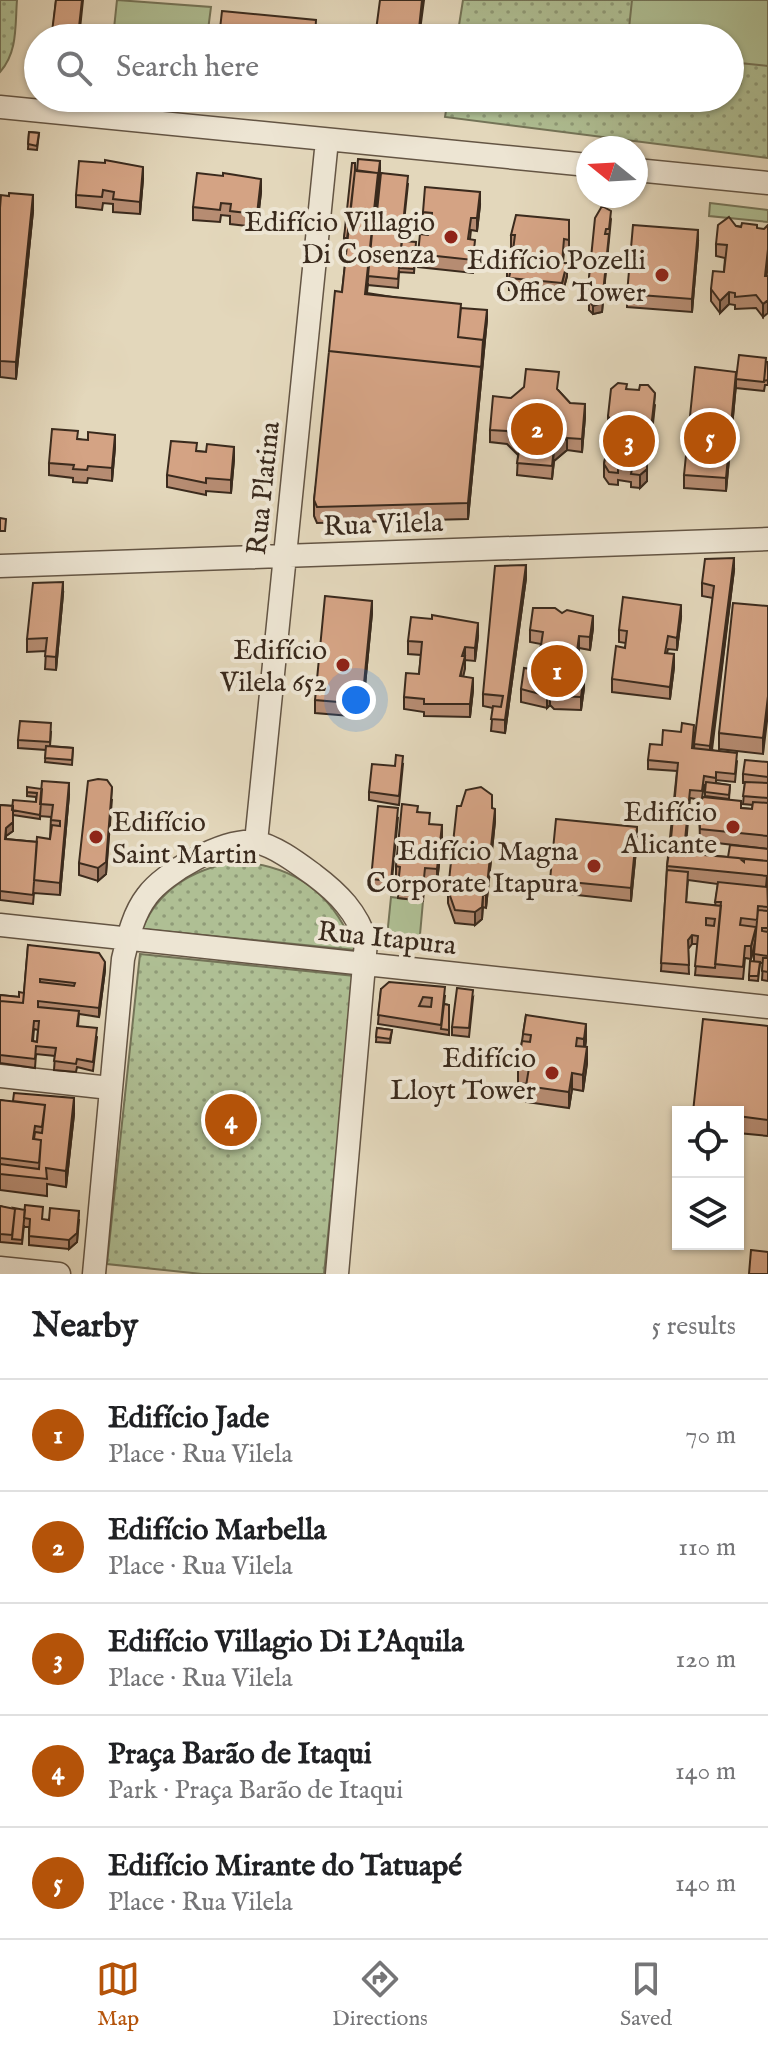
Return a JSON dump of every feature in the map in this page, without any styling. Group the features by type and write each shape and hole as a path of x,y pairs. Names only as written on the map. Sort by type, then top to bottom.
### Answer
{"street":[{"path":"0,107 24,109"},
{"path":"50,112 576,164"},
{"name":"Rua Platina","path":"256,842 327,140"},
{"path":"648,171 768,183"},
{"name":"Rua Vilela","path":"0,566 768,539"},
{"path":"94,1274 110,1088 128,939 147,895 171,873 205,855 238,843 256,842 307,870 353,912 366,942 367,965 337,1274"},
{"name":"Rua Itapura","path":"0,925 768,1007"},
{"path":"0,1076 110,1088"},
{"path":"0,1268 59,1274"}],"green space":[{"path":"0,0 17,0 13,47 0,72"},
{"path":"117,0 211,7 209,24 114,24"},
{"path":"463,0 768,0 768,158 648,143 648,136 595,136 445,117 446,112 744,112 744,24 459,24"},
{"path":"632,0 768,0 768,66 744,63 744,24 629,24"},
{"path":"710,203 768,210 768,222 709,216"},
{"path":"235,862 276,869 310,886 336,913 355,950 142,929 158,903 179,883 205,870"},
{"path":"391,897 423,901 419,946 395,943 387,937"},
{"path":"140,954 355,976 324,1274 202,1274 107,1264"}],"building":[{"path":"56,0 82,0 79,24 53,24"},
{"path":"380,0 422,0 419,24 377,24"},
{"path":"222,11 316,20 316,24 221,24"},
{"path":"29,132 39,133 37,146 28,144"},
{"path":"358,159 380,161 378,177 378,173 357,171"},
{"path":"105,160 143,167 140,202 113,199 114,192 103,190 102,197 76,195 79,161 105,163"},
{"path":"352,163 355,163 355,170 347,238 344,238"},
{"path":"355,170 378,173 365,294 461,304 458,337 483,340 481,370 481,367 329,351 335,291 342,292"},
{"path":"197,173 223,176 223,173 261,179 257,214 230,211 231,204 221,203 220,210 193,207"},
{"path":"381,173 408,176 403,224 376,221"},
{"name":"Edifício Villagio Di Cosenza","path":"425,187 480,192 477,218 471,218 468,239 475,240 473,260 418,254 420,234 428,235 431,229 432,213 423,212"},
{"path":"9,193 33,195 16,362 0,361 0,208 1,195 9,196"},
{"path":"601,208 611,211 609,229 605,234 609,234 602,303 593,306 589,301 589,278 595,218"},
{"path":"516,215 569,220 569,240 564,239 562,263 567,263 562,283 509,278 511,268 507,267 509,257 512,258 515,235 511,235"},
{"path":"729,217 736,226 741,227 742,223 764,229 768,225 765,276 768,276 768,300 763,304 756,295 735,297 735,293 729,292 720,301 711,289 713,271 724,272 727,245 716,244 718,225"},
{"path":"373,223 403,227 398,279 368,276"},
{"name":"Edifício Pozelli Office Tower","path":"633,225 698,230 692,299 627,294"},
{"path":"402,241 416,242 414,269 399,268"},
{"path":"461,308 487,310 483,344 483,340 458,337"},
{"path":"329,351 481,367 468,503 317,507 314,500"},
{"path":"739,355 766,358 764,382 736,379"},
{"path":"766,362 768,380 764,381"},
{"path":"695,367 736,372 726,478 684,475"},
{"path":"526,369 559,372 557,389 570,403 585,404 582,439 567,438 554,448 552,466 517,463 520,445 507,431 490,430 493,396 511,398 524,387"},
{"path":"618,383 627,384 626,389 639,390 640,385 648,385 655,393 652,420 646,426 647,469 640,475 631,474 632,469 618,468 618,473 609,472 604,464 612,422 608,416 611,389"},
{"path":"52,429 78,431 77,439 88,440 88,432 115,435 112,468 88,466 87,470 73,469 74,465 49,463"},
{"path":"171,441 197,443 196,451 206,452 207,444 234,447 231,480 206,478 206,483 167,475"},
{"path":"0,518 6,519 5,531 0,531"},
{"path":"734,558 710,746 694,744 714,586 702,583 705,559"},
{"path":"526,565 505,720 491,719 493,706 501,707 503,696 483,694 495,566"},
{"path":"63,582 56,657 45,656 47,638 27,639 33,583"},
{"name":"Edifício Vilela 652","path":"325,596 372,601 362,704 315,700"},
{"path":"623,597 681,605 677,638 668,636 665,653 674,654 670,687 612,679 616,646 625,648 627,631 619,630"},
{"path":"733,603 768,606 768,696 763,738 719,733"},
{"path":"533,608 555,608 562,613 567,610 593,616 590,637 579,636 574,674 584,675 581,697 554,696 550,693 547,696 521,689 524,668 537,670 543,632 530,630"},
{"path":"432,615 478,623 475,648 465,647 460,676 473,678 470,704 424,704 424,699 404,697 406,673 419,674 422,642 408,641 411,617 432,619"},
{"path":"20,721 51,723 50,742 18,740"},
{"path":"682,723 694,725 692,748 737,753 735,774 716,772 716,778 704,776 702,791 690,790 685,840 671,839 678,763 648,760 650,744 662,745 663,730 681,732"},
{"path":"46,746 73,748 72,760 45,758"},
{"path":"396,755 403,756 399,796 369,792 372,764 395,766"},
{"path":"745,760 768,762 768,777 743,774"},
{"name":"Edifício Saint Martin","path":"107,780 112,787 106,862 98,868 79,863 88,781"},
{"path":"42,781 69,783 60,883 34,880 37,837 50,839 52,825 60,826 60,821 51,820 53,805 40,804"},
{"path":"706,782 730,785 729,795 705,792"},
{"path":"745,782 768,783 768,798 743,796"},
{"path":"27,787 42,789 40,815 12,810 13,800 36,802 37,793 27,792"},
{"path":"481,787 492,795 492,808 495,809 486,895 483,895 482,907 475,912 455,910 448,890 457,806 461,806 466,790"},
{"name":"Edifício Alicante","path":"703,797 741,801 741,808 752,809 753,802 768,803 768,836 700,829 699,805"},
{"path":"402,804 418,806 417,812 430,813 429,824 442,825 437,869 425,868 423,888 398,885 400,867 396,866"},
{"path":"0,805 13,806 13,822 6,828 5,839 37,842 33,895 0,891"},
{"path":"378,806 398,808 391,881 371,879"},
{"name":"Edifício Magna Corporate Itapura","path":"556,819 637,827 631,888 550,880"},
{"path":"671,843 698,846 697,854 670,851"},
{"path":"730,845 768,849 768,861 728,857"},
{"path":"669,852 739,858 744,862 744,859 768,861 768,876 667,866"},
{"path":"667,870 688,872 686,902 721,906 715,968 695,966 698,936 692,935 688,940 689,965 661,963","holes":["706,918 715,919 714,926 706,925"]},
{"path":"767,876 768,907 758,906 757,920 741,918 740,925 756,927 751,946 745,946 743,967 715,964 721,902 715,902 718,882 766,887"},
{"path":"758,910 768,911 768,928 762,928 762,931 768,932 768,956 754,954"},
{"path":"28,945 99,953 105,962 99,1008 38,1001 38,1007 79,1011 77,1026 97,1028 93,1062 77,1059 76,1064 54,1061 56,1048 36,1046 35,1059 0,1055 0,1001 23,1003","holes":["40,979 75,983 74,986 40,982","34,1021 39,1021 37,1042 32,1041"]},
{"path":"763,958 768,958 768,972 762,971"},
{"path":"750,961 760,962 758,976 749,976"},
{"path":"389,982 445,987 441,1025 378,1015 381,989","holes":["423,997 432,998 431,1007 419,1006"]},
{"path":"457,988 473,990 469,1028 452,1027"},
{"path":"19,992 24,993 23,1003 0,1001 0,995 19,997"},
{"path":"444,1004 449,1005 449,1030 441,1029"},
{"name":"Edifício Lloyt Tower","path":"526,1015 586,1024 584,1039 577,1038 576,1046 587,1047 583,1075 572,1073 569,1092 526,1086 529,1068 518,1067 522,1041 530,1042 531,1035 523,1034"},
{"path":"703,1019 768,1026 768,1120 744,1117 744,1106 694,1106"},
{"path":"377,1028 392,1030 390,1039 376,1037"},
{"path":"14,1093 74,1098 66,1171 46,1168 47,1179 0,1174 0,1164 39,1169 41,1140 34,1139 35,1132 42,1133 45,1105 13,1101"},
{"path":"0,1100 45,1105 42,1127 35,1126 33,1139 41,1140 39,1163 0,1158"},
{"path":"25,1205 43,1207 42,1219 49,1220 50,1208 79,1211 77,1233 69,1240 29,1236 30,1219 24,1218"},
{"path":"0,1206 15,1209 12,1235 0,1234"},
{"path":"14,1208 25,1210 22,1240 12,1239"},
{"path":"751,1250 768,1252 768,1274 749,1274"}],"place":[{"name":"Edifício Villagio Di Cosenza","path":"451,237"},
{"name":"Edifício Pozelli Office Tower","path":"662,275"},
{"name":"Edifício Marbella","path":"537,429"},
{"name":"Edifício Mirante do Tatuapé","path":"710,438"},
{"name":"Edifício Villagio Di L'Aquila","path":"629,441"},
{"name":"Edifício Vilela 652","path":"343,665"},
{"name":"Edifício Jade","path":"557,671"},
{"name":"Edifício Alicante","path":"733,827"},
{"name":"Edifício Saint Martin","path":"96,837"},
{"name":"Edifício Magna Corporate Itapura","path":"594,866"},
{"name":"Edifício Lloyt Tower","path":"552,1073"},
{"name":"Praça Barão de Itaqui","path":"231,1120"}]}
